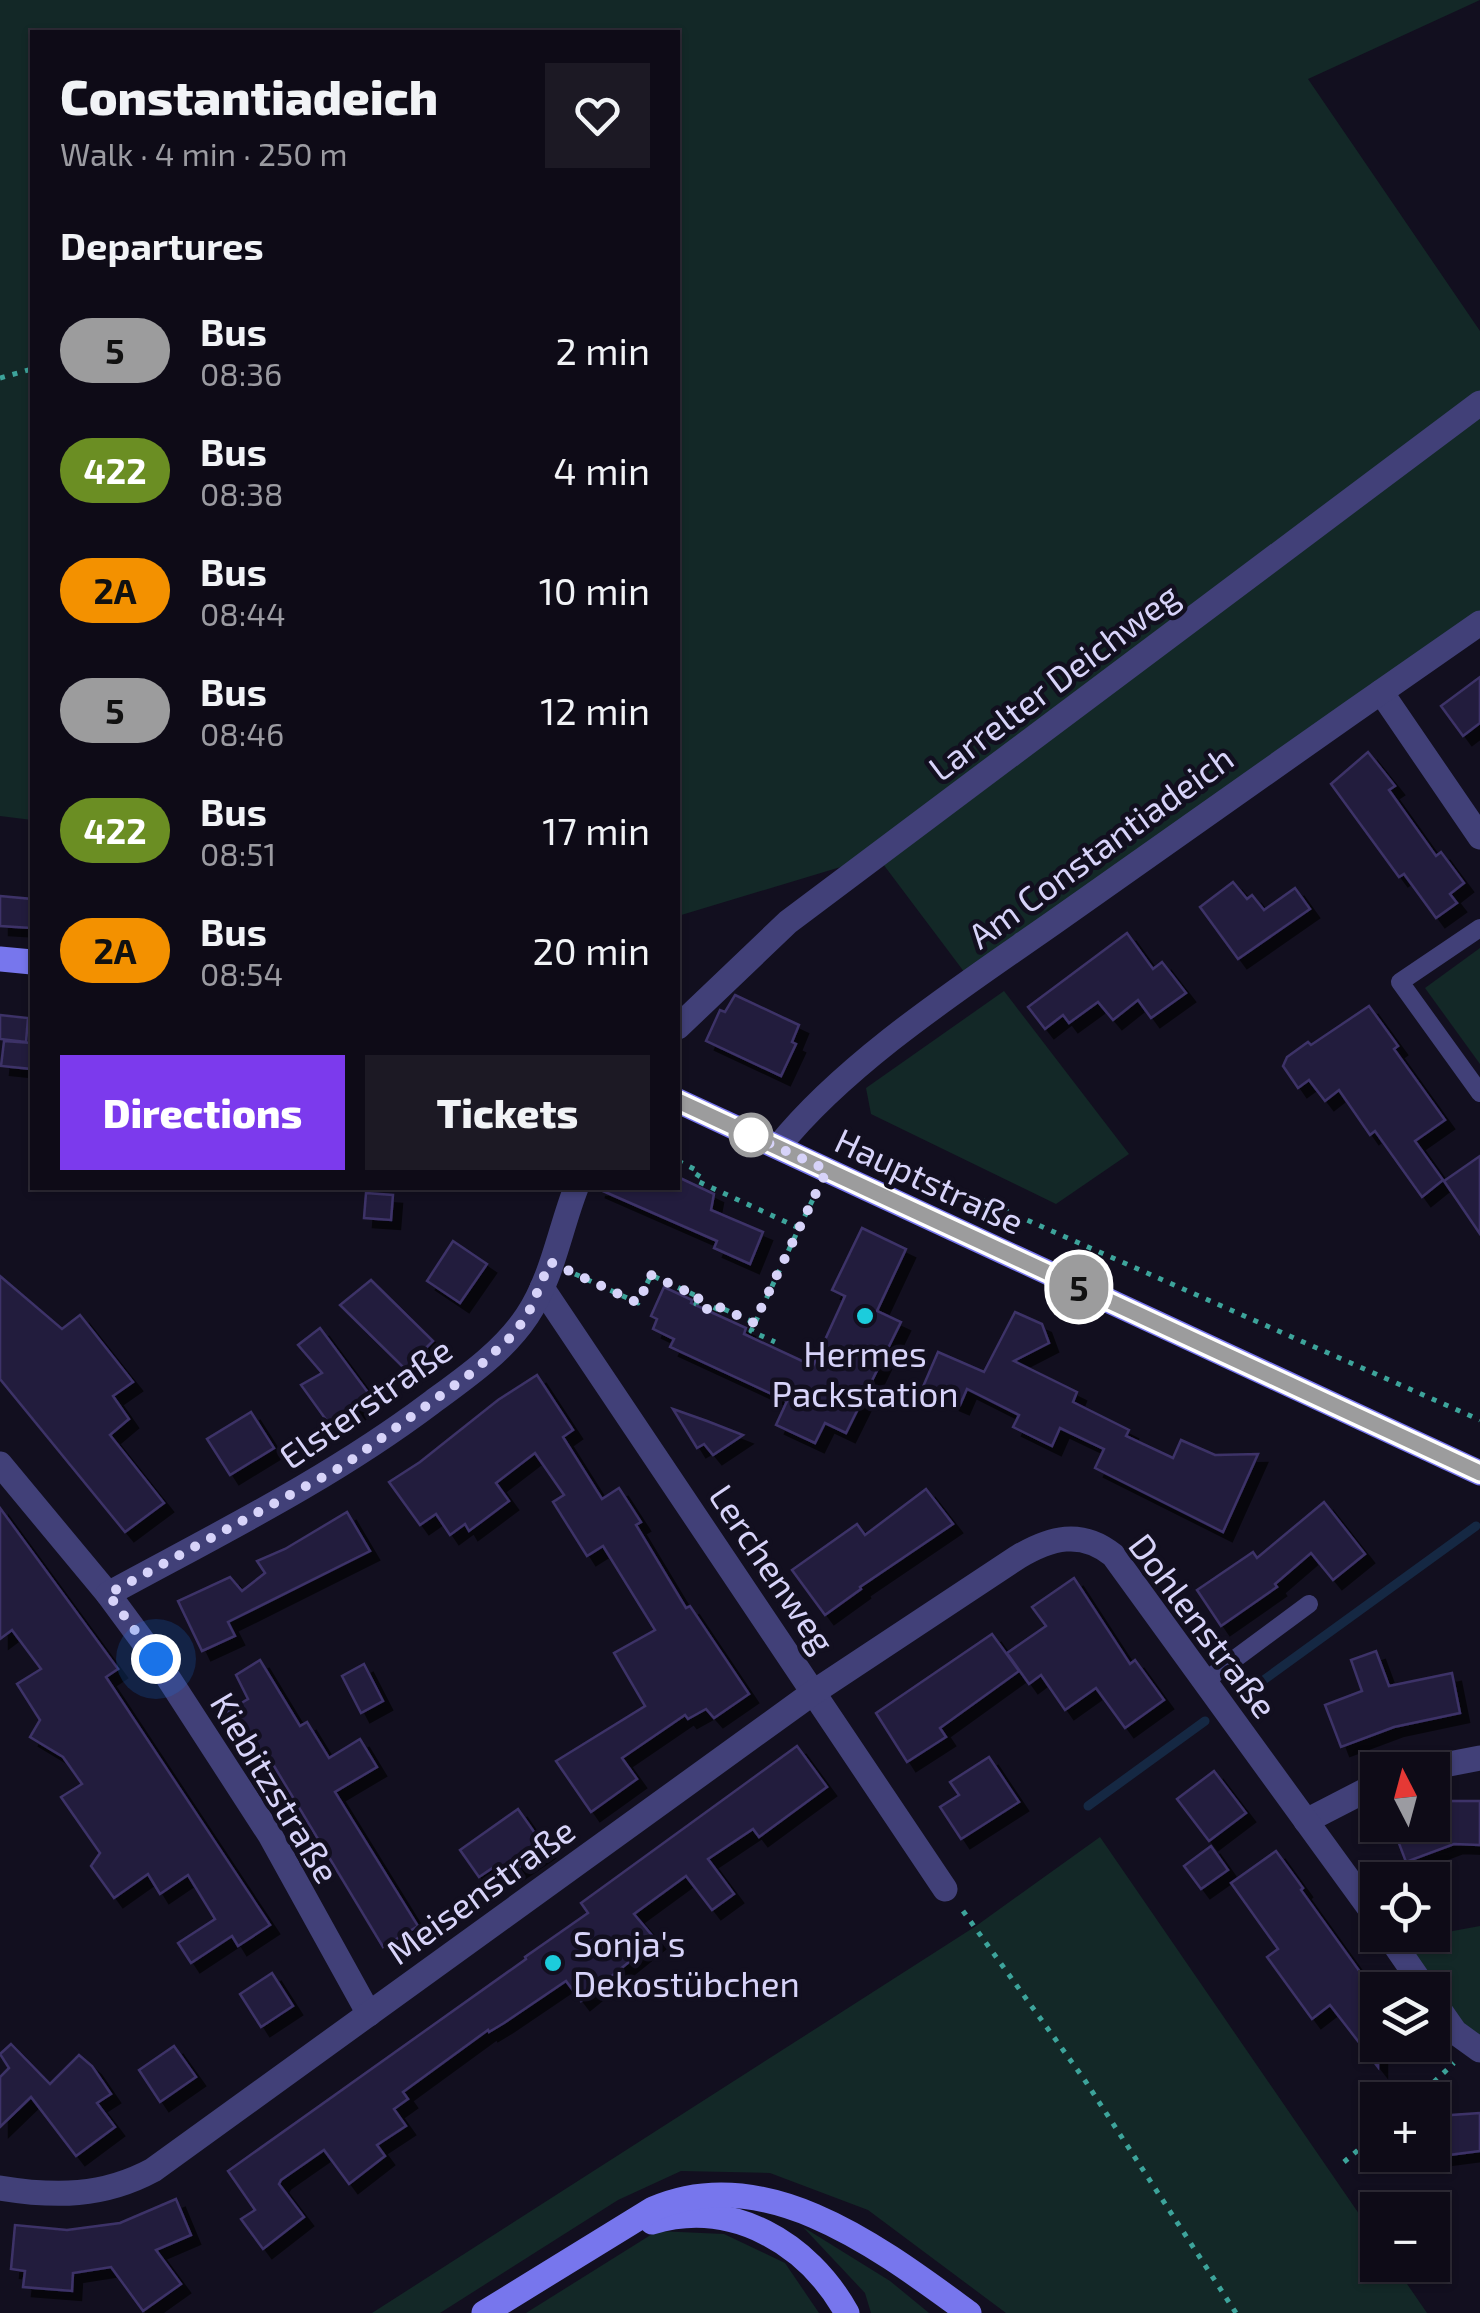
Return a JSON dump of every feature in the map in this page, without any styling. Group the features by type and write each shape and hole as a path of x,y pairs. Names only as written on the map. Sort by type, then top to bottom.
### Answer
{"street":[{"name":"Larrelter Deichweg","path":"680,1025 788,922 1480,403"},
{"name":"Am Constantiadeich","path":"778,1147 794,1126 867,1059 986,970 1480,623"},
{"path":"1380,692 1480,837"},
{"path":"0,959 30,962"},
{"name":"Hauptstraße","path":"680,1102 1480,1473"},
{"name":"Elsterstraße","path":"108,1594 292,1496 384,1438 473,1372 513,1335 542,1288 575,1190"},
{"name":"Lerchenweg","path":"542,1288 945,1889"},
{"name":"Kiebitzstraße","path":"0,1464 108,1594 156,1659 270,1836 369,2014"},
{"name":"Dohlenstraße","path":"814,1692 1038,1545 1068,1538 1086,1539 1113,1555 1360,1895"},
{"name":"Meisenstraße","path":"0,2188 57,2195 106,2190 153,2170 814,1692"},
{"path":"1450,1764 1480,1758"},
{"path":"1306,1821 1360,1793"},
{"path":"1450,2025 1474,2047"},
{"path":"484,2313 653,2208 678,2198 717,2194 747,2196 835,2226 908,2269 969,2313"},
{"path":"605,2238 671,2216 713,2214 736,2220 773,2237 799,2255 820,2273 846,2313"}],"lane":[{"path":"1480,928 1400,982 1480,1093"},
{"path":"1205,1681 1309,1604"}],"path":[{"path":"0,378 30,369"},
{"path":"832,1143 850,1142 1480,1420"},
{"path":"680,1162 700,1172 696,1180 799,1228"},
{"path":"775,1342 751,1331 827,1170"},
{"path":"550,1262 638,1303 651,1275 699,1297 696,1304 714,1312 717,1306 754,1323"},
{"path":"945,1889 976,1926 1084,2078 1236,2313"},
{"path":"1435,2082 1474,2047"},
{"path":"1344,2162 1360,2148"}],"green space":[{"path":"0,0 1480,0 1308,79 1480,331 1480,623 971,981 877,856 680,915 680,30 30,30 30,820 0,816"},
{"path":"1480,948 1480,1064 1425,988"},
{"path":"1004,991 1129,1154 1056,1204 871,1114 866,1088"},
{"path":"1100,1837 1360,2215 1360,2282 1406,2282 1427,2313 1006,2313 868,2210 770,2173 681,2171 618,2200 440,2313 372,2313 976,1926"},
{"path":"1480,1926 1480,2050 1450,2013 1450,1972 1417,1972 1401,1952 1450,1952 1450,1932"},
{"path":"803,2227 890,2281 929,2313 871,2313 865,2293"},
{"path":"657,2231 724,2234 785,2263 819,2313 526,2313"}],"building":[{"path":"1480,677 1480,723 1463,736 1441,706"},
{"path":"1368,752 1395,786 1389,790 1436,856 1441,852 1464,883 1450,894 1457,903 1436,918 1404,874 1399,877 1331,784"},
{"path":"1233,882 1247,899 1252,895 1264,910 1295,888 1310,909 1238,959 1200,907"},
{"path":"0,896 30,899 30,928 0,926"},
{"path":"1127,933 1153,969 1162,962 1186,993 1151,1018 1138,1000 1113,1020 1098,1002 1069,1023 1063,1015 1045,1029 1028,1007"},
{"path":"735,995 799,1025 792,1042 796,1044 781,1076 706,1041 720,1010 725,1012"},
{"path":"1369,1006 1398,1046 1394,1049 1445,1120 1415,1141 1443,1180 1422,1197 1375,1131 1370,1135 1339,1090 1325,1101 1309,1080 1298,1088 1283,1066 1287,1057 1308,1042 1311,1045"},
{"path":"0,1015 28,1018 26,1042 0,1039"},
{"path":"4,1041 30,1043 30,1069 1,1066"},
{"path":"1480,1156 1480,1234 1444,1181"},
{"path":"680,1178 714,1194 711,1210 763,1232 750,1264 714,1248 717,1241 601,1190 680,1190"},
{"path":"366,1193 393,1195 391,1220 364,1218"},
{"path":"862,1228 906,1249 877,1311 901,1322 846,1433 825,1423 815,1443 776,1425 787,1401 670,1347 674,1339 653,1329 657,1319 651,1316 664,1287 746,1328 744,1334 813,1366 845,1296 832,1290"},
{"path":"453,1241 487,1264 460,1303 427,1281"},
{"path":"0,1276 62,1329 80,1315 133,1382 113,1396 129,1419 110,1435 164,1503 125,1532 0,1379"},
{"path":"371,1280 433,1341 405,1369 340,1305"},
{"path":"1015,1312 1042,1324 1049,1343 1014,1361 1077,1392 1073,1402 1129,1430 1126,1436 1173,1458 1181,1440 1215,1455 1258,1454 1223,1532 1095,1468 1104,1449 1060,1428 1052,1446 1013,1427 1019,1415 967,1389 960,1405 922,1389 938,1352 984,1372"},
{"path":"320,1328 372,1398 332,1428 301,1385 322,1373 298,1345"},
{"path":"537,1375 573,1430 563,1437 602,1499 619,1488 641,1522 636,1525 686,1608 690,1606 749,1694 714,1718 706,1709 688,1719 685,1715 622,1758 637,1779 591,1812 556,1761 645,1706 614,1653 655,1630 603,1546 587,1556 553,1502 564,1495 535,1453 496,1483 509,1501 469,1531 465,1524 450,1535 436,1514 420,1525 389,1482"},
{"path":"673,1409 743,1435 713,1455 704,1444 697,1448"},
{"path":"251,1412 274,1448 230,1475 207,1439"},
{"path":"926,1489 953,1524 825,1615 792,1570 857,1524 865,1535"},
{"path":"1324,1502 1365,1554 1333,1580 1311,1553 1275,1584 1277,1587 1221,1626 1197,1590 1253,1552 1257,1558"},
{"path":"0,1508 118,1669 106,1677 270,1925 238,1946 232,1936 191,1963 178,1943 215,1919 188,1875 160,1894 148,1874 114,1898 91,1866 100,1853 61,1797 82,1784 63,1757 30,1737 40,1720 17,1684 41,1669 12,1630 0,1639"},
{"path":"347,1512 370,1551 228,1622 235,1636 202,1651 178,1601 230,1577 242,1591 265,1573 257,1561"},
{"path":"1074,1578 1130,1664 1135,1660 1164,1700 1125,1728 1096,1688 1065,1710 1041,1675 1029,1684 1007,1653 1046,1626 1032,1607"},
{"path":"992,1634 1019,1671 940,1728 946,1737 907,1762 876,1713"},
{"path":"1376,1651 1389,1686 1452,1673 1460,1713 1394,1727 1341,1747 1325,1705 1362,1691 1351,1660"},
{"path":"260,1660 300,1726 307,1722 329,1758 360,1739 377,1767 335,1792 418,1926 383,1947 265,1751 249,1761 221,1715 248,1699 236,1675"},
{"path":"364,1664 383,1701 361,1713 342,1676"},
{"path":"797,1746 827,1787 759,1837 753,1829 708,1859 734,1894 712,1910 686,1876 634,1914 656,1940 581,2001 566,1981 488,2030 403,2092 408,2099 394,2109 406,2126 377,2145 385,2156 349,2184 324,2150 281,2180 279,2184 304,2217 263,2249 241,2219 255,2210 228,2171 588,1913 581,1903"},
{"path":"989,1757 1019,1802 961,1839 940,1807 959,1795 950,1782"},
{"path":"1214,1771 1246,1813 1209,1841 1177,1799"},
{"path":"1450,1801 1480,1801 1480,1845 1454,1844 1406,1862 1398,1842 1450,1842"},
{"path":"518,1809 546,1849 503,1878 494,1867 479,1877 460,1850"},
{"path":"1211,1846 1228,1870 1201,1889 1184,1866"},
{"path":"1276,1851 1360,1972 1360,2044 1330,2005 1312,2019 1267,1957 1278,1949 1231,1883"},
{"path":"272,1973 293,2006 261,2027 240,1994"},
{"path":"11,2044 50,2084 79,2055 92,2066 111,2094 97,2103 115,2127 76,2156 31,2097 0,2127 0,2077 9,2068 0,2054"},
{"path":"174,2046 196,2077 160,2102 139,2070"},
{"path":"1480,2113 1480,2151 1450,2155 1450,2115"},
{"path":"176,2199 191,2235 156,2250 181,2284 143,2311 111,2267 73,2273 72,2291 23,2287 25,2271 11,2269 15,2225 67,2230 120,2223"}],"waterway":[{"path":"1243,1695 1476,1526"},
{"path":"1088,1806 1205,1721"}],"bus line":[{"name":"5","path":"680,1102 1480,1473"}],"place":[{"name":"Hermes Packstation","path":"865,1316"},
{"name":"Sonja's Dekostübchen","path":"553,1963"}],"route":[{"path":"156,1659 108,1594 343,1466 473,1372 513,1335 528,1314 550,1262 638,1303 651,1275 699,1297 696,1304 714,1312 717,1306 754,1323 827,1170 751,1135"}]}
